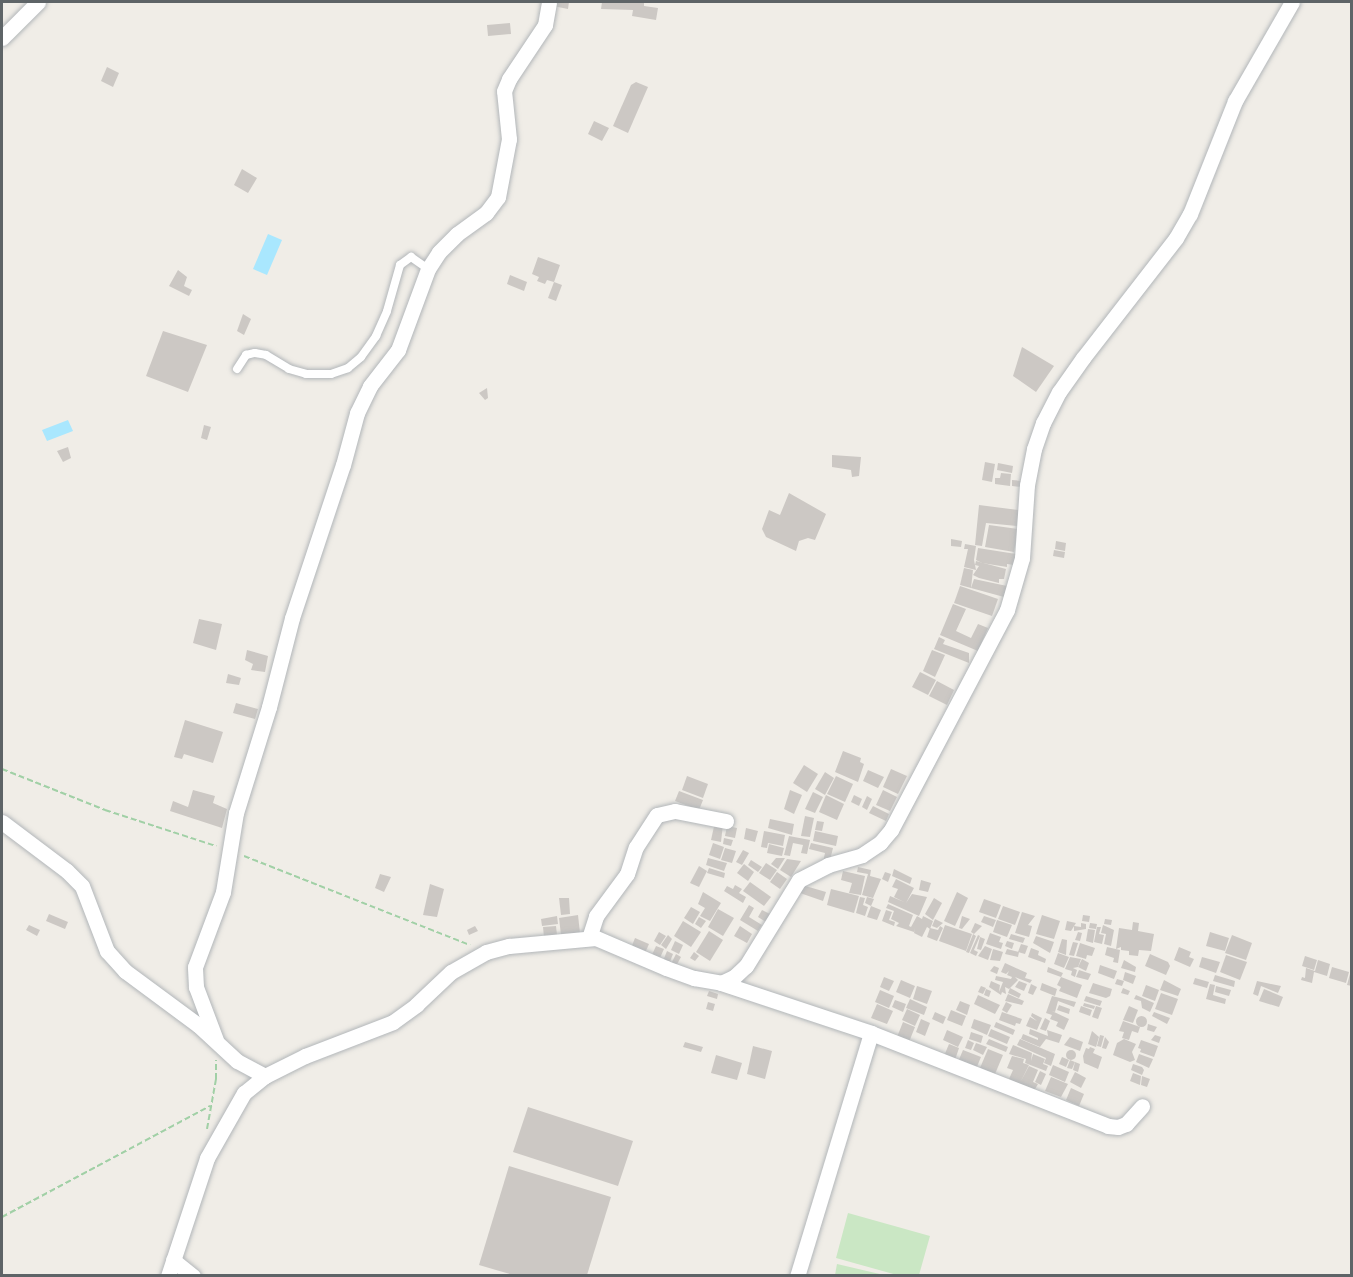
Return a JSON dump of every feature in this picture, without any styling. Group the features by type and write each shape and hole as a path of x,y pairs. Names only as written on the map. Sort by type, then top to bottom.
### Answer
{"street":[{"path":"2,38 38,2"},
{"path":"216,1040 196,987 195,967 199,951 216,916 236,813 269,707 292,618 343,465 357,413 370,386 398,350 428,268 439,252 457,234 486,213 498,197 509,139 504,91 509,79 545,25 549,2"},
{"path":"721,983 734,978 746,966 800,880 828,865 872,851 891,830 1007,610 1022,558 1027,485 1034,449 1043,423 1059,392 1169,247 1190,214 1235,101 1292,2"},
{"path":"590,938 596,916 627,874 636,847 657,816 675,811 726,821"},
{"path":"2,822 67,871 82,886 107,951 125,971 216,1040 237,1061 265,1076"},
{"path":"168,1275 207,1158 244,1093 265,1076 305,1056 393,1022 416,1005 451,972 486,952 509,946 590,938 694,978 721,983 871,1032 1108,1126 1118,1127 1126,1124 1142,1106"},
{"path":"797,1275 871,1032"},
{"path":"173,1260 193,1275"}],"lane":[{"path":"237,369 240,361 255,353 266,355 289,369 306,374 331,374 348,368 362,357 375,336 387,310 400,264 411,256 428,268"}],"path":[{"path":"2,769 105,810 230,850 486,952"},
{"path":"206,1134 216,1079 216,1040"},
{"path":"2,1217 210,1106"}],"green space":[{"path":"848,1213 930,1236 919,1275 897,1275 836,1258"},
{"path":"837,1264 884,1275 835,1275"}],"water":[{"path":"268,234 282,240 267,275 253,269"},
{"path":"68,420 73,431 47,441 42,430"}],"building":[{"path":"554,2 569,2 568,9 553,6"},
{"path":"602,2 644,2 644,6 658,8 656,20 632,16 633,10 601,9"},
{"path":"510,23 511,34 488,36 487,25"},
{"path":"107,67 119,73 113,87 101,81"},
{"path":"636,82 648,87 628,133 613,126 631,85"},
{"path":"594,121 609,128 602,141 588,134"},
{"path":"242,169 257,178 248,193 234,185"},
{"path":"538,257 560,265 554,282 547,280 545,284 537,281 539,277 532,274"},
{"path":"178,270 187,277 184,286 192,290 189,296 169,286"},
{"path":"510,275 527,282 524,291 507,284"},
{"path":"554,282 562,285 556,301 548,298"},
{"path":"243,314 251,319 244,335 237,331"},
{"path":"163,331 207,345 188,392 146,376"},
{"path":"1022,347 1054,366 1036,392 1013,376"},
{"path":"487,388 488,398 485,400 479,393"},
{"path":"204,425 211,427 207,440 201,438"},
{"path":"68,447 71,458 63,462 57,451"},
{"path":"832,455 861,457 859,476 852,477 851,470 832,467"},
{"path":"985,462 995,464 992,482 982,480"},
{"path":"998,463 1013,466 1012,473 997,470"},
{"path":"1001,473 1011,474 1010,486 995,484 995,478 1000,478"},
{"path":"1012,480 1022,481 1021,487 1012,486"},
{"path":"789,493 826,514 815,540 808,538 799,541 796,551 766,537 762,529 769,510 780,515"},
{"path":"979,505 1019,510 1017,526 986,523 982,546 975,545"},
{"path":"989,525 1018,529 1014,552 985,547"},
{"path":"951,539 962,541 961,547 951,546"},
{"path":"1056,541 1066,543 1065,551 1055,549"},
{"path":"965,544 976,546 974,560 976,570 964,567 968,549 964,549"},
{"path":"978,548 1016,554 1014,565 1007,564 1007,567 982,563 976,560"},
{"path":"1054,550 1065,552 1064,558 1053,556"},
{"path":"976,561 1006,569 1004,579 999,579 999,583 973,575 979,566 975,565"},
{"path":"964,568 973,570 971,588 960,585"},
{"path":"974,579 1007,586 1004,597 971,588"},
{"path":"960,586 998,599 992,616 954,603"},
{"path":"953,604 966,609 956,631 971,638 978,624 988,628 978,651 940,635"},
{"path":"199,619 222,624 216,650 193,643"},
{"path":"939,637 945,640 943,644 969,653 969,663 934,649"},
{"path":"247,650 268,656 265,672 251,670 253,664 245,660"},
{"path":"932,650 945,655 935,677 923,671"},
{"path":"920,672 936,680 928,695 912,687"},
{"path":"228,674 241,678 239,685 226,683"},
{"path":"937,681 954,690 947,705 929,696"},
{"path":"236,703 258,709 255,719 233,713"},
{"path":"185,720 223,732 213,763 184,754 182,759 174,757"},
{"path":"843,751 861,758 860,762 864,764 858,782 835,772"},
{"path":"804,765 818,774 807,792 793,783"},
{"path":"891,769 907,776 898,794 883,787"},
{"path":"868,770 884,777 878,788 863,781"},
{"path":"825,772 834,778 825,795 815,789"},
{"path":"687,776 708,784 703,798 682,790"},
{"path":"836,776 853,784 845,802 827,794"},
{"path":"193,790 215,796 213,803 227,809 222,828 170,811 173,801 188,807"},
{"path":"790,790 802,795 794,814 784,809"},
{"path":"883,790 897,797 890,811 876,805"},
{"path":"679,791 703,800 699,810 675,801"},
{"path":"813,792 823,797 815,813 805,809"},
{"path":"826,795 844,804 837,820 819,812"},
{"path":"854,795 862,799 859,806 851,802"},
{"path":"867,796 872,799 867,810 862,807"},
{"path":"873,806 889,814 886,821 869,813"},
{"path":"805,816 814,818 810,837 801,836"},
{"path":"770,819 794,824 792,835 768,828"},
{"path":"817,821 824,822 822,831 815,830"},
{"path":"715,822 723,824 721,842 711,840"},
{"path":"727,826 737,828 735,838 725,836"},
{"path":"746,828 758,831 755,842 744,839"},
{"path":"764,831 785,835 783,846 768,843 767,848 761,847"},
{"path":"815,831 838,836 836,846 813,841"},
{"path":"789,836 810,840 807,854 801,853 803,845 793,843 790,856 784,855"},
{"path":"724,838 733,840 731,846 723,844"},
{"path":"713,843 724,847 720,859 709,855"},
{"path":"811,843 833,848 830,860 823,862 825,853 809,849"},
{"path":"769,844 784,848 782,856 767,853"},
{"path":"725,848 736,851 732,863 721,860"},
{"path":"743,850 749,853 742,865 736,862"},
{"path":"708,858 727,863 724,871 706,865"},
{"path":"776,858 785,858 778,869 771,864"},
{"path":"787,859 801,861 791,877 780,870"},
{"path":"751,860 762,867 758,872 748,865"},
{"path":"766,863 777,870 770,880 759,873"},
{"path":"744,864 754,872 748,881 737,873"},
{"path":"699,866 707,871 699,887 690,883"},
{"path":"858,867 871,870 870,876 881,879 873,898 862,895 868,874 857,872"},
{"path":"709,868 725,873 724,878 707,873"},
{"path":"894,869 912,878 910,884 892,876"},
{"path":"843,871 865,876 861,895 849,893 852,883 841,880"},
{"path":"777,872 787,879 780,889 770,882"},
{"path":"885,872 891,874 888,882 882,879"},
{"path":"380,874 391,877 384,892 375,888"},
{"path":"896,879 914,888 906,903 912,894 927,897 919,916 888,902 890,896 904,902 894,897 898,889 892,887"},
{"path":"921,880 931,883 928,892 919,890"},
{"path":"750,882 771,897 764,906 743,891"},
{"path":"430,884 444,889 437,917 423,915"},
{"path":"735,885 742,889 739,893 746,897 743,903 724,891 727,886 733,889"},
{"path":"802,885 826,892 823,901 800,893"},
{"path":"831,889 859,896 854,913 827,905"},
{"path":"703,892 721,903 710,921 700,916 705,908 698,904"},
{"path":"957,892 968,898 955,926 944,921"},
{"path":"860,897 865,898 863,905 868,907 865,916 856,913"},
{"path":"867,897 874,899 871,906 865,903"},
{"path":"559,898 569,898 570,914 561,915"},
{"path":"934,898 942,903 933,920 925,914"},
{"path":"984,899 1001,905 996,918 979,912"},
{"path":"888,904 913,915 909,926 911,927 917,916 933,921 930,929 927,927 922,937 914,933 915,928 914,932 896,926 899,923 891,919 894,911 886,908"},
{"path":"749,905 754,908 749,917 762,925 758,931 740,920"},
{"path":"871,906 881,910 877,920 867,917"},
{"path":"1003,906 1020,912 1015,925 998,919"},
{"path":"691,907 700,912 693,924 684,918"},
{"path":"718,909 734,918 723,936 708,927"},
{"path":"762,910 770,914 766,922 758,917"},
{"path":"886,910 892,912 889,920 895,922 894,926 882,921"},
{"path":"1022,912 1035,916 1028,925 1032,926 1029,937 1015,933"},
{"path":"49,914 68,922 65,929 46,921"},
{"path":"578,915 580,933 561,935 559,918"},
{"path":"1042,915 1060,921 1054,939 1036,934"},
{"path":"1083,915 1090,916 1089,922 1082,921"},
{"path":"557,916 558,924 542,926 541,919"},
{"path":"962,916 970,919 962,929 959,928"},
{"path":"984,916 996,920 993,927 981,922"},
{"path":"699,917 706,921 701,928 695,924"},
{"path":"935,919 943,923 937,928 932,926"},
{"path":"1105,919 1112,920 1111,925 1104,924"},
{"path":"997,920 1012,925 1007,937 993,932"},
{"path":"683,921 701,932 691,947 674,936"},
{"path":"1067,921 1076,923 1071,931 1065,930"},
{"path":"1133,922 1139,923 1138,931 1154,934 1151,951 1139,950 1138,956 1129,955 1129,951 1121,950 1121,947 1116,949 1119,928 1132,930"},
{"path":"975,923 982,926 974,934 971,932"},
{"path":"1081,923 1086,924 1086,929 1074,931 1074,926 1081,927"},
{"path":"1090,923 1097,924 1096,929 1089,928"},
{"path":"29,925 40,930 37,936 26,930"},
{"path":"945,925 972,934 966,951 939,941"},
{"path":"1103,925 1114,930 1111,946 1104,944 1106,934 1101,933"},
{"path":"475,926 478,931 469,935 467,930"},
{"path":"556,926 557,935 544,937 543,927"},
{"path":"740,926 752,934 747,943 734,936"},
{"path":"940,926 943,928 937,941 927,937 930,928 938,930"},
{"path":"1097,927 1101,927 1099,934 1104,935 1102,944 1094,942"},
{"path":"1088,929 1095,930 1093,943 1086,941"},
{"path":"709,931 723,940 710,961 696,952"},
{"path":"659,932 666,936 660,945 654,941"},
{"path":"1078,932 1082,933 1080,941 1075,940"},
{"path":"1210,932 1229,938 1225,951 1206,946"},
{"path":"990,933 1001,937 999,942 1003,943 1001,949 986,944"},
{"path":"973,934 976,936 969,953 966,952"},
{"path":"1011,934 1025,938 1023,943 1009,939"},
{"path":"668,935 672,939 666,949 661,945"},
{"path":"978,935 980,936 974,950 978,952 976,956 970,953"},
{"path":"1232,935 1252,943 1246,960 1225,953"},
{"path":"1036,936 1054,942 1050,953 1033,943"},
{"path":"980,937 985,939 981,950 977,949"},
{"path":"635,938 649,944 645,953 631,948"},
{"path":"1062,939 1067,940 1066,955 1058,952"},
{"path":"675,941 683,945 679,954 671,950"},
{"path":"1007,941 1014,943 1012,949 1005,946"},
{"path":"1073,942 1078,943 1074,956 1069,955"},
{"path":"1080,943 1095,948 1092,956 1087,955 1086,959 1076,956"},
{"path":"1021,944 1028,946 1025,954 1018,952"},
{"path":"656,946 664,949 659,960 651,957"},
{"path":"985,946 992,949 988,960 978,956"},
{"path":"1107,947 1120,950 1118,963 1113,962 1114,958 1105,955"},
{"path":"1179,947 1191,952 1189,957 1194,959 1190,967 1174,960"},
{"path":"1031,948 1039,951 1038,955 1046,959 1045,963 1028,957"},
{"path":"993,949 1003,952 1000,961 990,960"},
{"path":"1007,949 1019,952 1018,957 1005,954"},
{"path":"667,951 673,954 669,964 663,961"},
{"path":"694,952 699,956 695,961 690,958"},
{"path":"1058,953 1069,957 1064,968 1054,964"},
{"path":"676,954 681,957 676,966 671,964"},
{"path":"1150,954 1168,962 1170,966 1166,975 1145,966"},
{"path":"1226,955 1247,962 1240,980 1220,972"},
{"path":"1305,956 1317,960 1314,970 1302,966"},
{"path":"1070,957 1081,959 1078,967 1073,968 1077,970 1075,977 1071,975 1072,971 1065,969"},
{"path":"1202,957 1220,962 1216,973 1199,967"},
{"path":"1082,959 1089,963 1086,971 1078,967"},
{"path":"1124,960 1136,967 1135,972 1121,968"},
{"path":"1318,960 1330,964 1327,976 1314,972 1312,983 1301,980 1302,977 1305,978 1306,968 1315,971"},
{"path":"1005,963 1027,973 1025,978 1032,980 1030,983 1015,977 1018,980 1009,989 1005,987 1006,994 1002,992 1001,995 989,987 991,981 1000,985 999,992 1003,982 995,980 996,976 1011,979 1012,977 1007,975 1009,971 1006,974 1001,972"},
{"path":"1100,965 1117,971 1114,979 1098,973"},
{"path":"994,966 999,968 997,974 990,971"},
{"path":"1048,967 1063,973 1061,977 1047,972"},
{"path":"1332,967 1349,972 1346,983 1329,978"},
{"path":"1079,970 1091,974 1088,980 1076,977"},
{"path":"1352,970 1352,986 1347,985"},
{"path":"1125,972 1136,976 1133,984 1123,980"},
{"path":"1215,975 1235,981 1234,987 1213,981"},
{"path":"884,977 894,981 889,991 880,987"},
{"path":"1061,977 1082,985 1077,998 1059,991 1061,987 1057,985"},
{"path":"1195,978 1209,982 1207,988 1193,984"},
{"path":"1117,979 1124,981 1122,986 1115,984"},
{"path":"901,980 915,986 910,998 896,992"},
{"path":"1164,980 1181,989 1178,996 1160,990"},
{"path":"1019,981 1027,984 1024,991 1015,987"},
{"path":"1257,981 1281,986 1278,993 1261,986 1258,996 1253,994"},
{"path":"1042,983 1057,989 1055,996 1040,990"},
{"path":"1093,983 1112,989 1110,996 1106,998 1089,993"},
{"path":"1031,984 1037,987 1033,995 1028,993"},
{"path":"1210,984 1215,985 1213,995 1226,999 1225,1004 1206,999"},
{"path":"1146,985 1159,990 1155,1001 1142,996"},
{"path":"917,986 932,991 927,1004 913,999"},
{"path":"981,986 986,988 983,994 978,992"},
{"path":"1216,986 1231,990 1229,996 1215,992"},
{"path":"1010,988 1021,994 1019,998 1008,993"},
{"path":"1123,988 1130,991 1128,995 1121,993"},
{"path":"986,989 991,991 989,997 984,995"},
{"path":"1264,989 1283,997 1279,1007 1259,1001"},
{"path":"880,990 894,996 889,1008 875,1002"},
{"path":"709,991 718,994 717,999 707,996"},
{"path":"1161,993 1178,999 1172,1015 1155,1009"},
{"path":"1008,994 1024,1001 1022,1005 1005,1001"},
{"path":"978,995 1000,1005 995,1014 974,1004"},
{"path":"1136,995 1154,1003 1150,1012 1142,1008 1141,1001 1134,999"},
{"path":"1052,996 1076,1002 1074,1007 1058,1001 1055,1012 1052,1011 1069,1019 1064,1030 1056,1026 1058,1022 1050,1019 1052,1015 1046,1013"},
{"path":"1086,996 1102,1001 1100,1006 1084,1001"},
{"path":"910,999 927,1007 924,1015 906,1008"},
{"path":"895,1000 906,1004 903,1012 892,1007"},
{"path":"960,1001 970,1005 967,1015 956,1010"},
{"path":"708,1002 715,1004 713,1011 706,1009"},
{"path":"1006,1002 1012,1005 1007,1013 1002,1010"},
{"path":"1084,1003 1095,1006 1094,1009 1083,1006"},
{"path":"877,1004 893,1011 887,1024 871,1018"},
{"path":"1059,1005 1070,1009 1069,1014 1057,1010"},
{"path":"1081,1006 1092,1010 1090,1016 1079,1012"},
{"path":"1096,1006 1102,1008 1098,1019 1092,1017"},
{"path":"1129,1006 1138,1010 1133,1023 1123,1020"},
{"path":"907,1009 920,1015 915,1026 902,1020"},
{"path":"951,1010 966,1016 962,1026 947,1020"},
{"path":"935,1012 946,1017 943,1024 932,1019"},
{"path":"1002,1012 1022,1019 1020,1024 1016,1023 1015,1026 999,1020"},
{"path":"1154,1012 1170,1018 1167,1024 1152,1016"},
{"path":"1032,1013 1042,1018 1037,1030 1026,1026 1030,1017 1037,1021 1031,1016"},
{"path":"1141,1015 1147,1021 1141,1027 1135,1021"},
{"path":"1045,1018 1050,1021 1046,1031 1040,1029"},
{"path":"921,1019 930,1023 925,1036 916,1032"},
{"path":"974,1019 991,1025 987,1035 971,1028"},
{"path":"1123,1021 1140,1027 1138,1033 1132,1031 1129,1040 1122,1038 1124,1032 1119,1031"},
{"path":"903,1022 915,1027 909,1042 897,1037"},
{"path":"996,1022 1015,1030 1013,1035 994,1027"},
{"path":"1148,1024 1157,1027 1154,1032 1147,1030"},
{"path":"991,1029 1010,1037 1007,1044 988,1036"},
{"path":"1030,1029 1048,1036 1047,1030 1062,1035 1059,1043 1046,1039 1040,1047 1021,1039 1023,1034 1038,1040 1029,1034"},
{"path":"947,1030 963,1037 958,1047 943,1040"},
{"path":"1092,1031 1099,1037 1096,1047 1088,1044"},
{"path":"971,1032 983,1036 981,1043 969,1039"},
{"path":"1100,1035 1104,1036 1101,1047 1097,1046"},
{"path":"1155,1035 1161,1037 1159,1043 1151,1040"},
{"path":"1070,1037 1083,1042 1080,1051 1064,1045"},
{"path":"1105,1037 1109,1042 1106,1049 1102,1048"},
{"path":"989,1039 1008,1047 1006,1052 986,1044"},
{"path":"1020,1039 1055,1054 1051,1066 1044,1063 1046,1058 1017,1045"},
{"path":"1124,1039 1136,1044 1132,1052 1135,1060 1130,1062 1113,1055 1117,1043"},
{"path":"968,1040 974,1043 971,1050 965,1048"},
{"path":"1141,1040 1158,1046 1154,1057 1140,1052 1141,1049 1138,1048"},
{"path":"685,1042 703,1047 701,1052 683,1047"},
{"path":"976,1043 987,1047 983,1055 973,1050"},
{"path":"949,1044 959,1048 955,1060 944,1056"},
{"path":"1013,1045 1032,1053 1031,1061 1033,1054 1045,1059 1043,1064 1048,1066 1046,1071 1025,1063 1026,1059 1009,1054"},
{"path":"753,1046 772,1051 765,1079 747,1074"},
{"path":"1086,1048 1095,1049 1093,1053 1102,1057 1098,1069 1084,1063 1083,1056"},
{"path":"988,1049 1003,1055 995,1074 980,1068"},
{"path":"963,1050 981,1057 976,1069 958,1062"},
{"path":"1071,1050 1076,1055 1071,1060 1066,1055"},
{"path":"1139,1054 1153,1059 1149,1068 1136,1062"},
{"path":"716,1055 742,1063 737,1080 711,1073"},
{"path":"1012,1056 1024,1059 1023,1063 1029,1065 1021,1081 1029,1066 1038,1070 1033,1082 1038,1084 1034,1091 1009,1079 1013,1070 1007,1068"},
{"path":"1062,1057 1069,1060 1066,1067 1059,1064"},
{"path":"1070,1060 1075,1062 1072,1069 1067,1068"},
{"path":"1075,1062 1080,1064 1078,1072 1073,1070"},
{"path":"1133,1064 1142,1067 1144,1070 1142,1075 1131,1070"},
{"path":"1053,1065 1069,1072 1065,1082 1049,1075"},
{"path":"1040,1071 1046,1074 1041,1085 1035,1082"},
{"path":"1075,1072 1086,1078 1081,1088 1070,1082"},
{"path":"1133,1073 1141,1076 1140,1085 1130,1081"},
{"path":"1142,1076 1150,1079 1147,1087 1141,1085"},
{"path":"1051,1077 1068,1084 1061,1097 1045,1091"},
{"path":"1071,1088 1084,1094 1079,1106 1066,1100"},
{"path":"528,1107 633,1141 618,1186 513,1152"},
{"path":"509,1166 611,1197 587,1275 513,1275 479,1265"}]}
